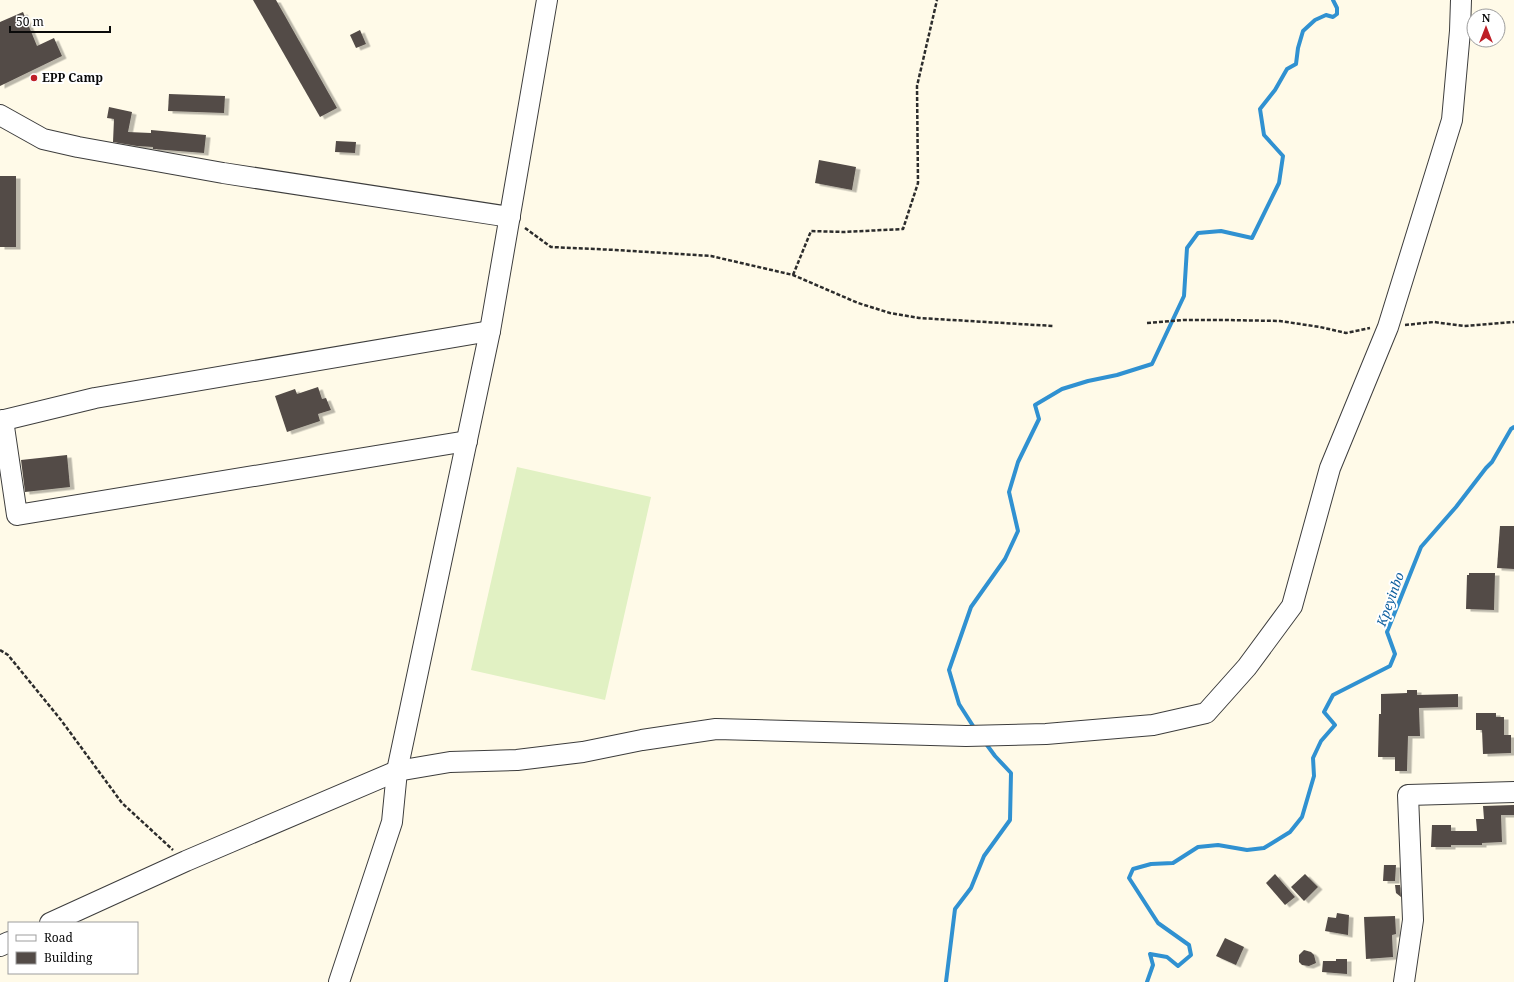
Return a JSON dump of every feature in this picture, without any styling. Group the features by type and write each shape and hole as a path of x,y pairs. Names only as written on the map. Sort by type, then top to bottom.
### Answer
{"street":[{"path":"339,982 392,822 397,771 490,331 547,0"},
{"path":"52,922 186,861 397,771 450,762 517,760 583,752 642,740 716,729 966,736 1046,734 1153,725 1206,713 1247,667 1292,606 1330,468 1388,327 1452,120 1460,31 1461,0"},
{"path":"0,115 43,139 78,147 223,173 510,217"},
{"path":"467,441 17,515 2,421 96,398 490,331"},
{"path":"1404,982 1413,920 1408,795 1514,792"}],"path":[{"path":"793,274 811,231 844,232 903,229 918,183 917,86 936,0"},
{"path":"510,217 551,247 711,256 793,274 858,303 890,313 919,318 1053,326"},
{"path":"1146,323 1183,320 1280,322 1320,327 1346,333 1362,329 1434,322 1464,326 1514,322"},
{"path":"0,650 8,655 61,720 122,803 186,861"}],"green space":[{"path":"517,467 651,497 605,700 471,670"}],"building":[{"path":"253,0 276,0 337,108 320,117"},
{"path":"23,12 37,46 54,38 62,56 0,86 0,22"},
{"path":"360,30 366,44 356,48 350,35"},
{"path":"169,94 225,96 224,113 168,111"},
{"path":"109,107 132,112 128,132 151,133 151,130 206,135 204,153 153,149 153,147 113,142 114,119 107,118"},
{"path":"336,141 356,142 355,153 335,152"},
{"path":"819,160 856,167 852,190 815,183"},
{"path":"0,176 16,176 16,247 0,247"},
{"path":"318,387 322,399 326,398 331,410 318,414 320,421 287,432 275,396 295,389 297,394"},
{"path":"67,455 70,487 25,492 21,460"},
{"path":"1500,526 1514,526 1514,569 1497,568"},
{"path":"1469,573 1495,573 1494,610 1466,609 1467,575 1469,575"},
{"path":"1407,690 1417,690 1417,695 1458,694 1458,707 1419,708 1420,736 1408,736 1407,771 1395,771 1395,757 1378,757 1381,694 1407,693"},
{"path":"1476,713 1496,713 1496,717 1504,717 1504,735 1511,735 1511,753 1483,754 1482,730 1476,730"},
{"path":"1514,805 1514,815 1501,815 1502,842 1482,843 1482,845 1451,845 1451,847 1431,847 1432,825 1451,825 1451,831 1477,831 1476,819 1484,819 1483,806"},
{"path":"1384,865 1396,865 1395,881 1383,881"},
{"path":"1275,874 1295,897 1285,905 1266,883"},
{"path":"1305,874 1318,887 1304,901 1291,887"},
{"path":"1395,885 1400,885 1401,897 1396,893"},
{"path":"1337,913 1349,915 1348,935 1325,931 1328,917 1336,918"},
{"path":"1395,916 1396,934 1392,935 1393,957 1366,959 1364,917"},
{"path":"1225,938 1244,947 1236,965 1216,956"},
{"path":"1304,950 1311,952 1314,955 1316,963 1309,966 1302,965 1299,962 1299,955"},
{"path":"1336,959 1347,959 1347,974 1322,972 1323,961 1336,961"}],"waterway":[{"path":"975,729 959,704 949,670 971,607 1005,559 1018,531 1009,492 1018,462 1039,419 1035,405 1062,389 1088,381 1117,375 1152,364 1184,296 1187,248 1198,233 1221,231 1252,238 1279,183 1283,156 1264,135 1260,109 1275,90 1287,69 1296,64 1298,48 1303,31 1315,20 1326,15 1333,17 1337,14 1337,8 1333,0"},
{"name":"Kpeyinbo","path":"1147,982 1153,965 1150,954 1167,957 1178,966 1191,955 1189,945 1158,923 1129,878 1133,869 1151,864 1173,863 1198,847 1218,845 1247,850 1264,848 1290,832 1302,817 1314,776 1313,758 1321,741 1335,725 1324,712 1333,695 1390,666 1395,654 1387,632 1421,547 1456,507 1492,462 1511,429 1514,427"},
{"path":"946,982 955,909 971,888 984,856 1010,820 1011,773 995,756 984,741"}],"place":[{"name":"EPP Camp","path":"34,78"}]}
